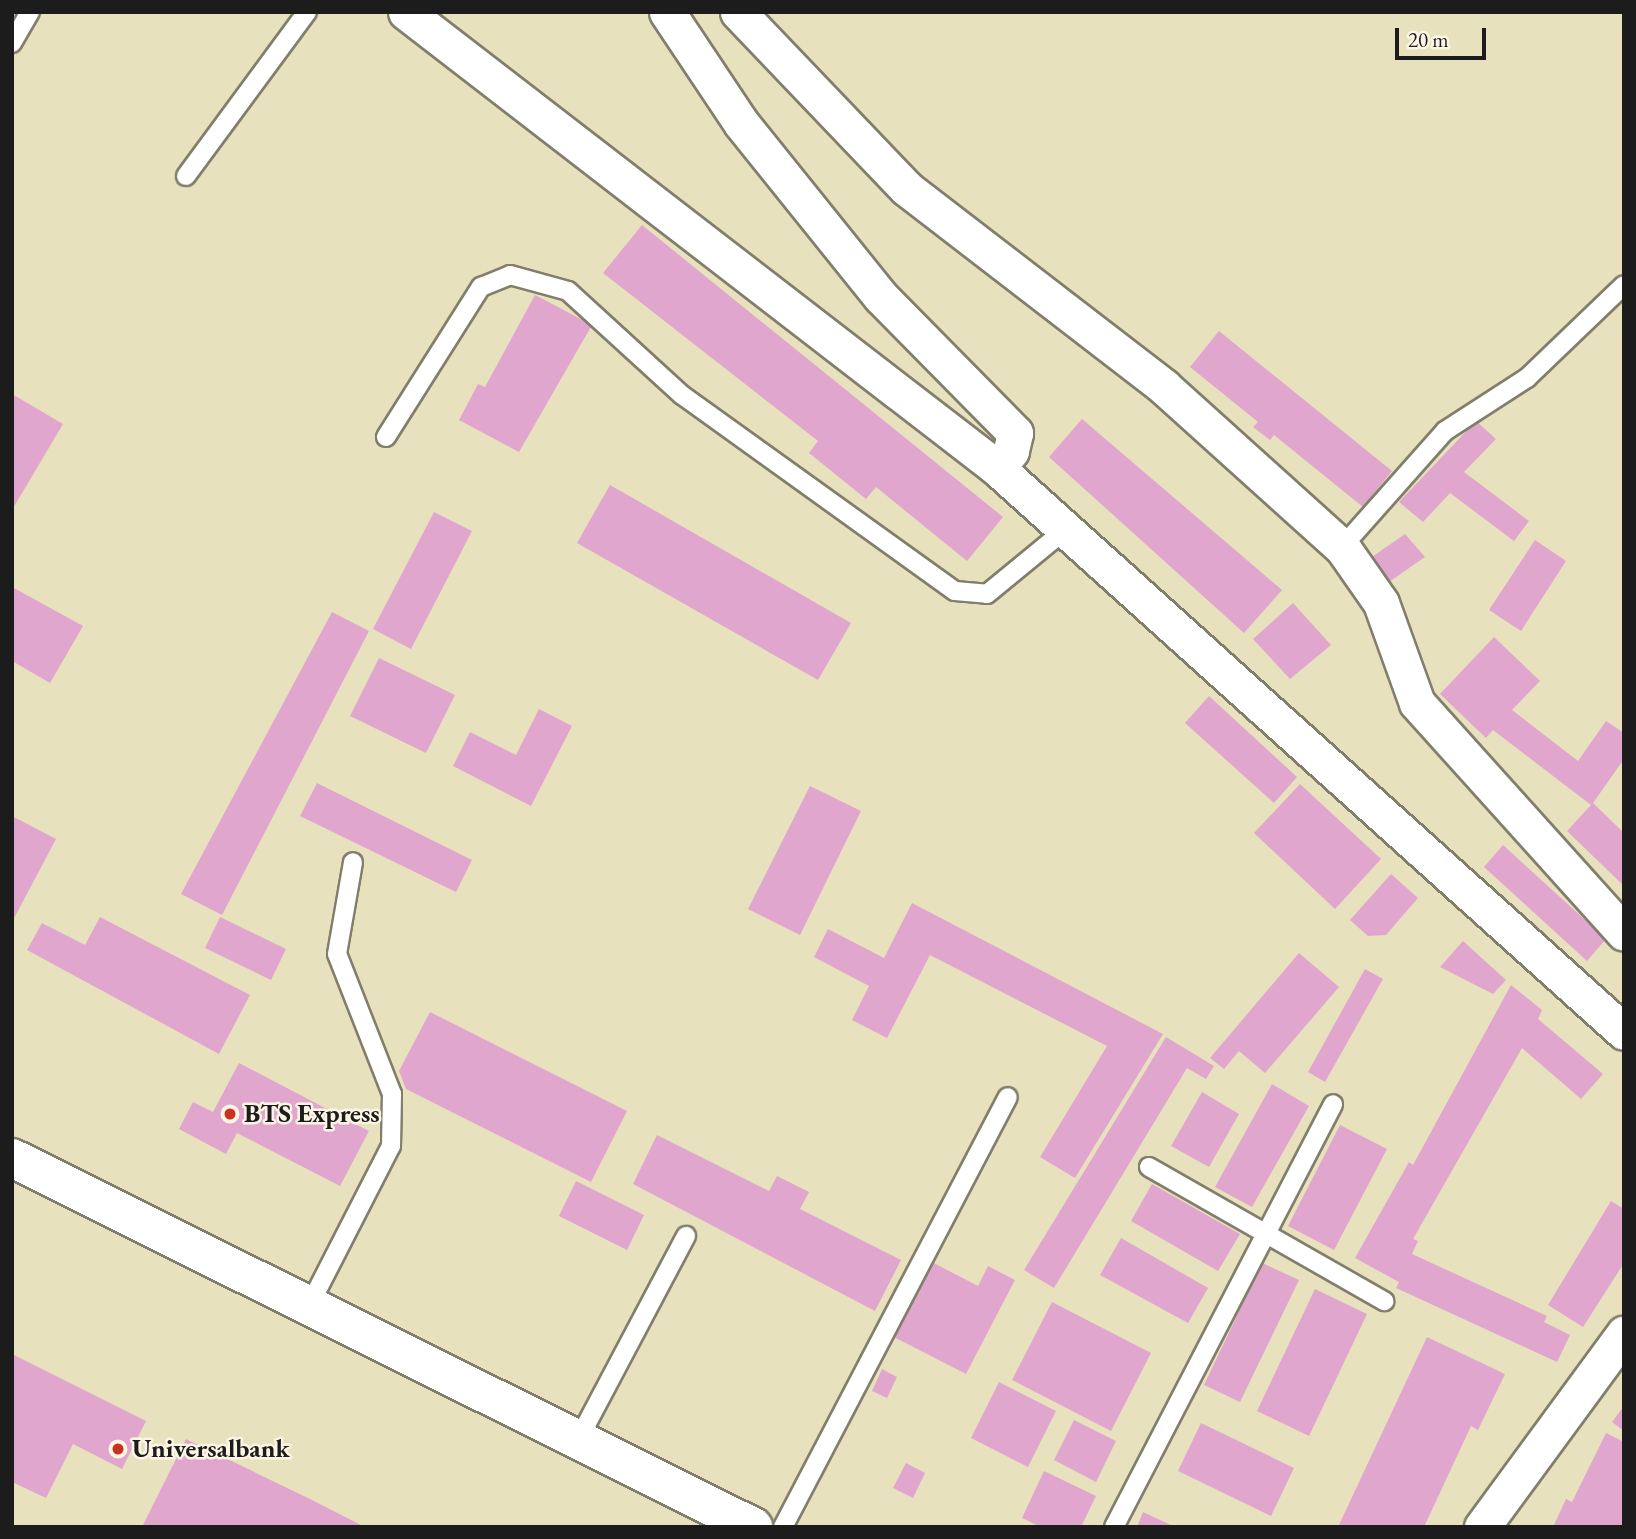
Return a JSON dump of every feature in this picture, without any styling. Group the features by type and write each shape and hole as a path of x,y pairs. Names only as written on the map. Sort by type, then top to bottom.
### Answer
{"main road":[{"path":"12,1158 308,1308 753,1527"}],"street":[{"path":"406,12 998,468 1624,1032"},
{"path":"667,12 741,123 881,297 1015,433 1011,451 998,468"},
{"path":"738,12 906,188 1164,387 1342,547 1381,603 1418,703 1624,933"},
{"path":"1482,1527 1624,1334"}],"lane":[{"path":"12,43 30,12"},
{"path":"186,176 307,12"},
{"path":"386,437 481,287 510,275 568,291 682,395 955,591 987,594 1066,529"},
{"path":"1342,547 1445,431 1527,379 1624,285"},
{"path":"308,1308 391,1146 393,1094 337,954 353,862"},
{"path":"783,1527 1008,1097"},
{"path":"1114,1527 1333,1104"},
{"path":"1149,1167 1267,1231 1384,1301"},
{"path":"578,1440 686,1236"}],"building":[{"path":"642,225 1003,517 967,561 876,487 866,499 809,453 818,441 603,273"},
{"path":"535,295 592,325 519,452 459,420 478,384 485,387"},
{"path":"1219,331 1392,471 1363,507 1274,435 1270,440 1253,427 1258,422 1190,367"},
{"path":"12,394 63,424 12,510"},
{"path":"1082,419 1282,590 1244,633 1049,457"},
{"path":"1476,421 1496,439 1464,472 1529,521 1514,541 1450,493 1423,522 1399,502"},
{"path":"610,485 851,623 818,680 577,543"},
{"path":"434,512 472,531 411,649 373,629"},
{"path":"1405,534 1425,557 1386,584 1369,559"},
{"path":"1535,540 1566,561 1521,631 1489,610"},
{"path":"12,587 83,626 50,683 12,661"},
{"path":"1293,603 1331,645 1290,679 1253,639"},
{"path":"332,612 369,631 222,915 181,894"},
{"path":"1494,637 1540,681 1512,710 1578,761 1606,721 1624,733 1624,759 1593,803 1624,833 1624,886 1567,831 1591,805 1493,730 1486,738 1440,694"},
{"path":"379,658 455,695 426,753 350,716"},
{"path":"1209,696 1297,777 1274,803 1185,723"},
{"path":"539,709 572,726 531,806 453,766 470,732 516,755"},
{"path":"317,783 472,860 456,892 300,816"},
{"path":"1300,784 1381,859 1335,909 1254,833"},
{"path":"810,786 861,811 800,935 748,909"},
{"path":"12,816 56,839 12,922"},
{"path":"1503,845 1606,939 1587,961 1484,867"},
{"path":"1391,874 1418,898 1386,935 1368,936 1350,920"},
{"path":"912,903 1163,1034 1075,1178 1040,1157 1107,1046 930,955 887,1038 852,1020 869,986 814,957 828,929 884,958"},
{"path":"100,917 250,995 219,1054 27,950 42,923 85,945"},
{"path":"220,917 286,949 271,980 205,948"},
{"path":"1463,941 1506,980 1493,994 1440,967"},
{"path":"1299,953 1339,987 1265,1073 1239,1051 1224,1069 1210,1058"},
{"path":"1365,969 1383,979 1325,1082 1308,1072"},
{"path":"1511,985 1542,1010 1538,1019 1603,1074 1581,1099 1522,1048 1413,1239 1418,1241 1412,1254 1547,1316 1544,1322 1570,1335 1557,1362 1396,1288 1399,1282 1355,1258 1409,1162 1413,1165"},
{"path":"430,1012 627,1111 591,1182 406,1089 399,1071"},
{"path":"1166,1037 1214,1066 1206,1079 1187,1068 1054,1288 1024,1270"},
{"path":"239,1063 369,1131 340,1186 237,1133 226,1154 179,1129 193,1102 213,1112"},
{"path":"1272,1084 1309,1106 1252,1207 1215,1187"},
{"path":"1202,1092 1239,1114 1209,1167 1171,1146"},
{"path":"1340,1125 1387,1149 1334,1250 1288,1226"},
{"path":"657,1135 769,1191 777,1176 809,1192 800,1209 901,1260 875,1311 633,1184"},
{"path":"576,1181 644,1215 627,1250 559,1216"},
{"path":"1152,1184 1240,1234 1218,1271 1131,1221"},
{"path":"1611,1201 1624,1209 1624,1263 1583,1327 1548,1305"},
{"path":"1121,1238 1208,1288 1188,1323 1100,1275"},
{"path":"928,1260 978,1286 988,1266 1015,1280 966,1374 890,1335"},
{"path":"1262,1263 1299,1280 1240,1402 1204,1385"},
{"path":"1315,1289 1367,1314 1309,1436 1257,1411"},
{"path":"1052,1302 1151,1353 1111,1431 1012,1380"},
{"path":"1427,1337 1505,1374 1478,1430 1471,1426 1424,1527 1338,1527"},
{"path":"12,1354 146,1421 122,1469 73,1444 46,1498 12,1482"},
{"path":"882,1369 897,1377 887,1398 872,1391"},
{"path":"999,1382 1056,1411 1028,1467 971,1438"},
{"path":"1624,1406 1624,1431 1612,1422"},
{"path":"1074,1420 1116,1441 1096,1482 1054,1460"},
{"path":"1201,1423 1294,1468 1271,1516 1178,1471"},
{"path":"1606,1433 1624,1442 1622,1527 1553,1527 1566,1499 1572,1502"},
{"path":"186,1439 310,1499 365,1527 142,1527"},
{"path":"906,1463 925,1473 913,1498 893,1488"},
{"path":"1044,1471 1096,1496 1081,1527 1041,1527 1022,1518"},
{"path":"1143,1512 1175,1527 1137,1527"}],"place":[{"name":"BTS Express","path":"230,1114"},
{"name":"Universalbank","path":"118,1449"}]}
